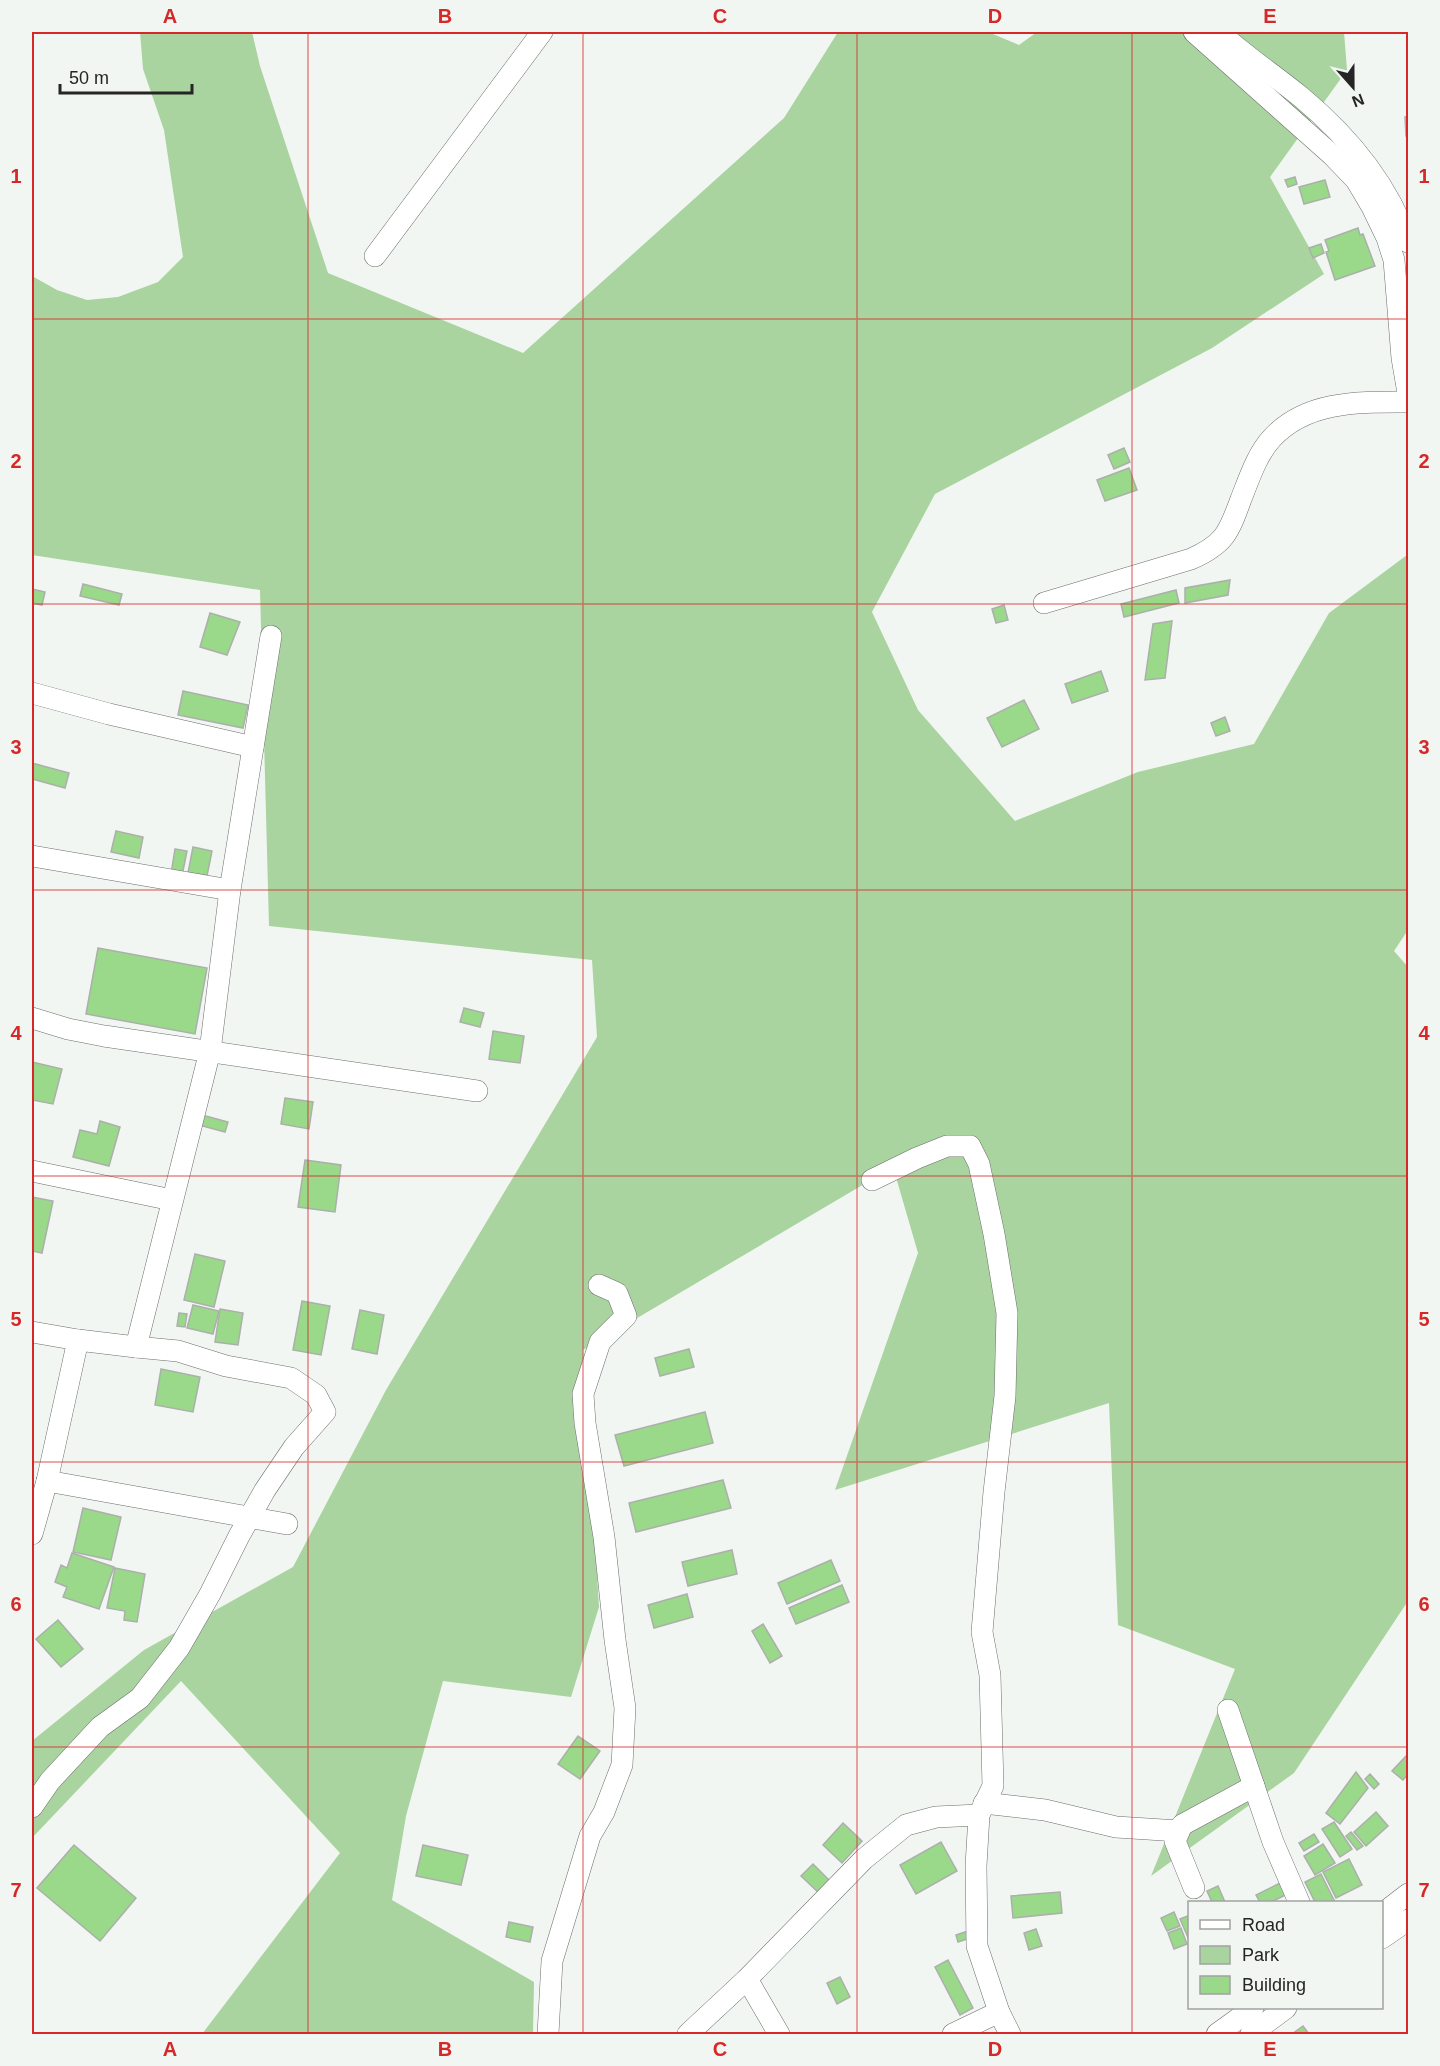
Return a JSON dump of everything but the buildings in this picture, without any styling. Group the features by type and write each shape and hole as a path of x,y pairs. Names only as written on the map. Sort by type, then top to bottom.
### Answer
{"street":[{"path":"375,256 542,32"},
{"path":"1194,32 1332,155 1356,180 1387,238 1394,260 1402,358 1408,393"},
{"path":"1219,32 1302,98 1338,131 1369,166 1392,202 1408,242"},
{"path":"1044,603 1191,559 1210,551 1229,532 1253,470 1271,439 1291,422 1324,408 1351,402 1408,402"},
{"path":"136,1347 210,1052 230,890 271,636"},
{"path":"32,693 109,714 253,747"},
{"path":"32,856 230,890"},
{"path":"32,1018 68,1029 104,1036 477,1091"},
{"path":"872,1180 947,1146 970,1146 979,1164 994,1234 1007,1313 1005,1396 982,1632 990,1675 993,1786 982,1809 976,1866 977,1946 999,2012 1010,2034"},
{"path":"32,1171 172,1200"},
{"path":"548,2034 552,1960 590,1836 604,1812 622,1765 625,1708 604,1536 585,1423 583,1394 600,1341 626,1316 617,1293 599,1285"},
{"path":"32,1332 78,1340 178,1351 226,1366 291,1378 316,1395 325,1412 294,1448 265,1490 210,1594 178,1648 140,1698 100,1727 50,1781 32,1807"},
{"path":"32,1534 47,1481 78,1340"},
{"path":"47,1481 287,1524"},
{"path":"1228,1710 1273,1842 1299,1901"},
{"path":"1194,1888 1175,1842 1182,1825 1254,1786"},
{"path":"688,2034 747,1979 864,1859 906,1826 936,1817 982,1809 1045,1810 1116,1827 1179,1831"},
{"path":"1383,1913 1408,1894"},
{"path":"1383,1937 1408,1920"},
{"path":"747,1979 779,2034"},
{"path":"1216,2034 1250,2009"},
{"path":"1251,2034 1283,2009"},
{"path":"953,2034 999,2012"}],"green space":[{"path":"140,32 252,32 260,66 328,273 523,353 784,118 838,32 988,32 1019,45 1037,32 1344,32 1347,70 1270,177 1324,274 1212,348 935,494 872,612 918,710 1015,821 1138,772 1254,744 1329,613 1408,556 1408,930 1394,951 1408,967 1408,1601 1294,1773 1151,1876 1235,1669 1118,1625 1109,1403 835,1490 918,1253 893,1167 583,1350 599,1607 571,1697 443,1681 406,1816 392,1900 534,1982 533,2034 202,2034 340,1853 181,1681 32,1838 32,1741 144,1650 293,1567 386,1390 597,1037 592,960 269,926 260,590 32,555 32,276 57,290 87,300 118,297 158,282 183,257 164,130 143,69"}]}
